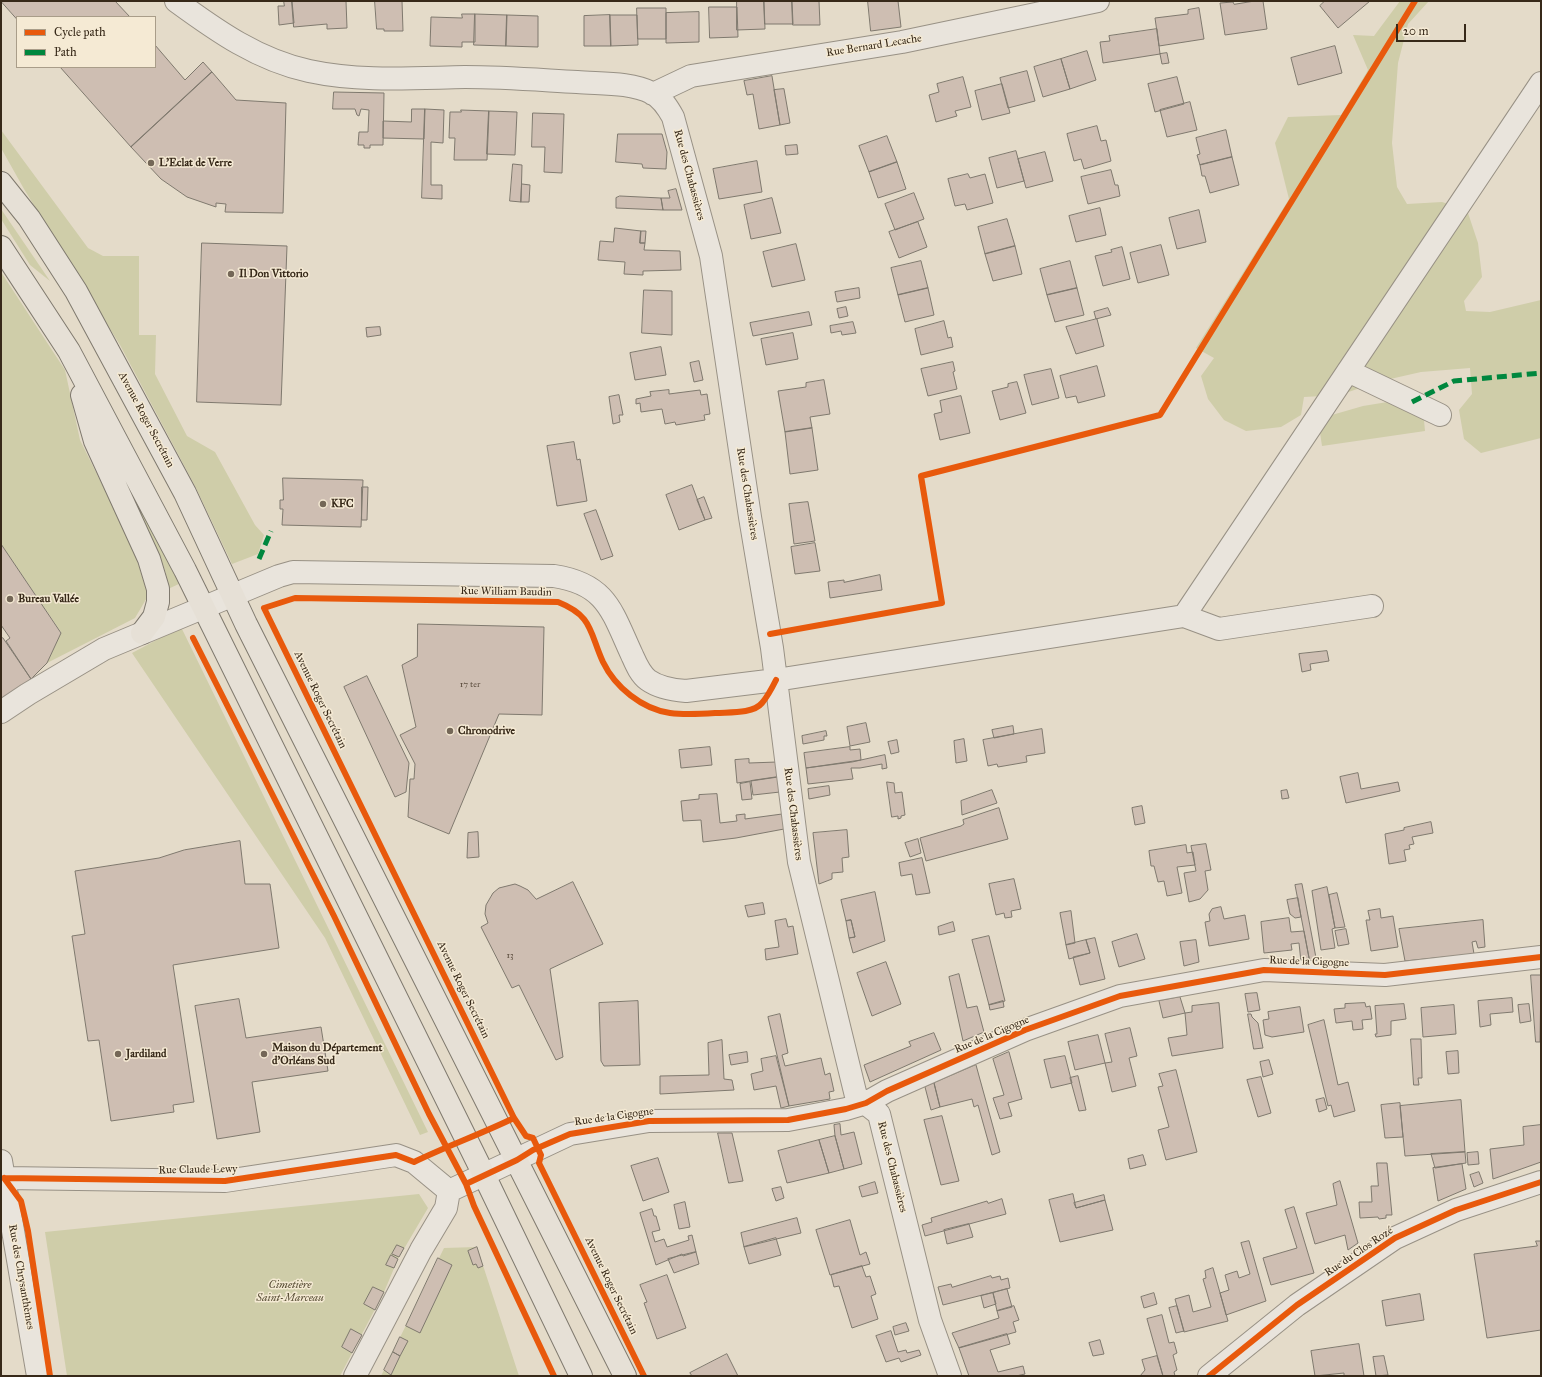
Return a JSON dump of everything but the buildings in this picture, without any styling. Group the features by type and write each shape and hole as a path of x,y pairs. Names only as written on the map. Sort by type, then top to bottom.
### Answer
{"main road":[{"path":"1,167 29,218"},
{"name":"Avenue Roger Secrétain","path":"1,183 29,218 76,291 185,493 234,595 246,624 625,1376"},
{"path":"1,247 69,351 203,607 484,1175 581,1376"},
{"path":"69,351 95,441 146,552 158,588 158,602 154,617 142,633"}],"street":[{"name":"Rue des Chabassières","path":"176,1 237,43 277,61 308,71 343,77 485,77 629,86 653,94 666,105 673,118 711,256 776,680 799,862 856,1096 879,1114 930,1320 950,1376"},
{"name":"Rue Bernard Lecache","path":"653,94 691,76 902,42 1098,1"},
{"path":"1372,606 1219,629 1184,616 1541,83"},
{"path":"1348,371 1440,415"},
{"name":"Rue William Baudin","path":"1,712 28,694 104,649 279,576 293,572 564,578 592,589 606,601 638,670 648,680 672,690 686,691 776,680 1184,616"},
{"name":"Rue de la Cigogne","path":"449,1191 517,1160 533,1150 570,1134 648,1121 788,1120 842,1110 866,1103 887,1091 1025,1030 1120,996 1264,970 1385,975 1541,957"},
{"name":"Rue Claude Lewy","path":"2,1170 225,1181 396,1155 414,1162 449,1191"},
{"name":"Rue des Chrysanthèmes","path":"2,1170 38,1376"},
{"name":"Rue du Clos Rozé","path":"1209,1376 1297,1306 1395,1238 1456,1210 1541,1182"},
{"path":"355,1376 421,1250 446,1208 449,1191"}],"green space":[{"path":"1400,1 1429,1 1408,24 1398,63 1392,143 1397,187 1407,204 1442,202 1467,210 1478,243 1482,277 1464,301 1466,311 1490,312 1541,300 1541,438 1481,453 1464,439 1459,410 1472,394 1470,368 1421,372 1377,382 1340,395 1304,397 1301,415 1281,427 1246,431 1224,420 1208,399 1201,376 1214,358 1196,348 1289,199 1275,143 1288,117 1341,115 1368,70 1353,35 1374,36"},
{"path":"1,130 88,248 103,256 139,256 139,335 156,335 155,374 187,436 215,452 255,525 264,535 258,554 232,564 195,486 120,345 24,189 1,148"},
{"path":"1,209 50,281 30,265 1,219"},
{"path":"1,272 65,370 80,440 133,547 148,596 135,618 47,663 61,632 1,544"},
{"path":"1412,398 1424,420 1425,431 1322,446 1318,419 1363,406"},
{"path":"141,508 181,583 168,589 165,569 136,511"},
{"path":"181,627 428,1132 420,1135 325,938 132,653"},
{"name":"Cimetière Saint-Marceau","path":"419,1194 428,1208 398,1259 384,1292 340,1376 67,1376 45,1232"},
{"path":"477,1247 519,1376 381,1376 444,1248"}],"marked path":[{"path":"1412,402 1454,381 1541,373"},
{"path":"259,559 271,531"}],"cycle path":[{"path":"770,634 942,603 921,476 1160,415 1415,1"},
{"path":"644,1376 539,1163 541,1155 533,1138 526,1136 514,1118 264,608 295,598 558,602 569,607 584,619 592,633 603,662 608,671 622,688 649,707 670,713 693,714 747,711 758,707 762,703 776,680"},
{"path":"193,638 334,916 429,1114 466,1184 474,1206 554,1376"},
{"path":"466,1184 517,1160 533,1150 570,1134 649,1121 788,1120 846,1109 866,1103 887,1091 1025,1030 1120,996 1264,970 1385,975 1541,957"},
{"path":"4,1178 225,1181 396,1155 414,1162 514,1118"},
{"path":"4,1178 21,1201 28,1231 50,1376"},
{"path":"1209,1376 1297,1305 1395,1238 1456,1210 1541,1182"}],"place":[{"name":"L'Eclat de Verre","path":"151,163"},
{"name":"Il Don Vittorio","path":"231,274"},
{"name":"KFC","path":"323,504"},
{"name":"Bureau Vallée","path":"10,599"},
{"name":"Chronodrive","path":"450,731"},
{"name":"Jardiland","path":"118,1054"},
{"name":"Maison du Département d’Orléans Sud","path":"264,1054"}]}
